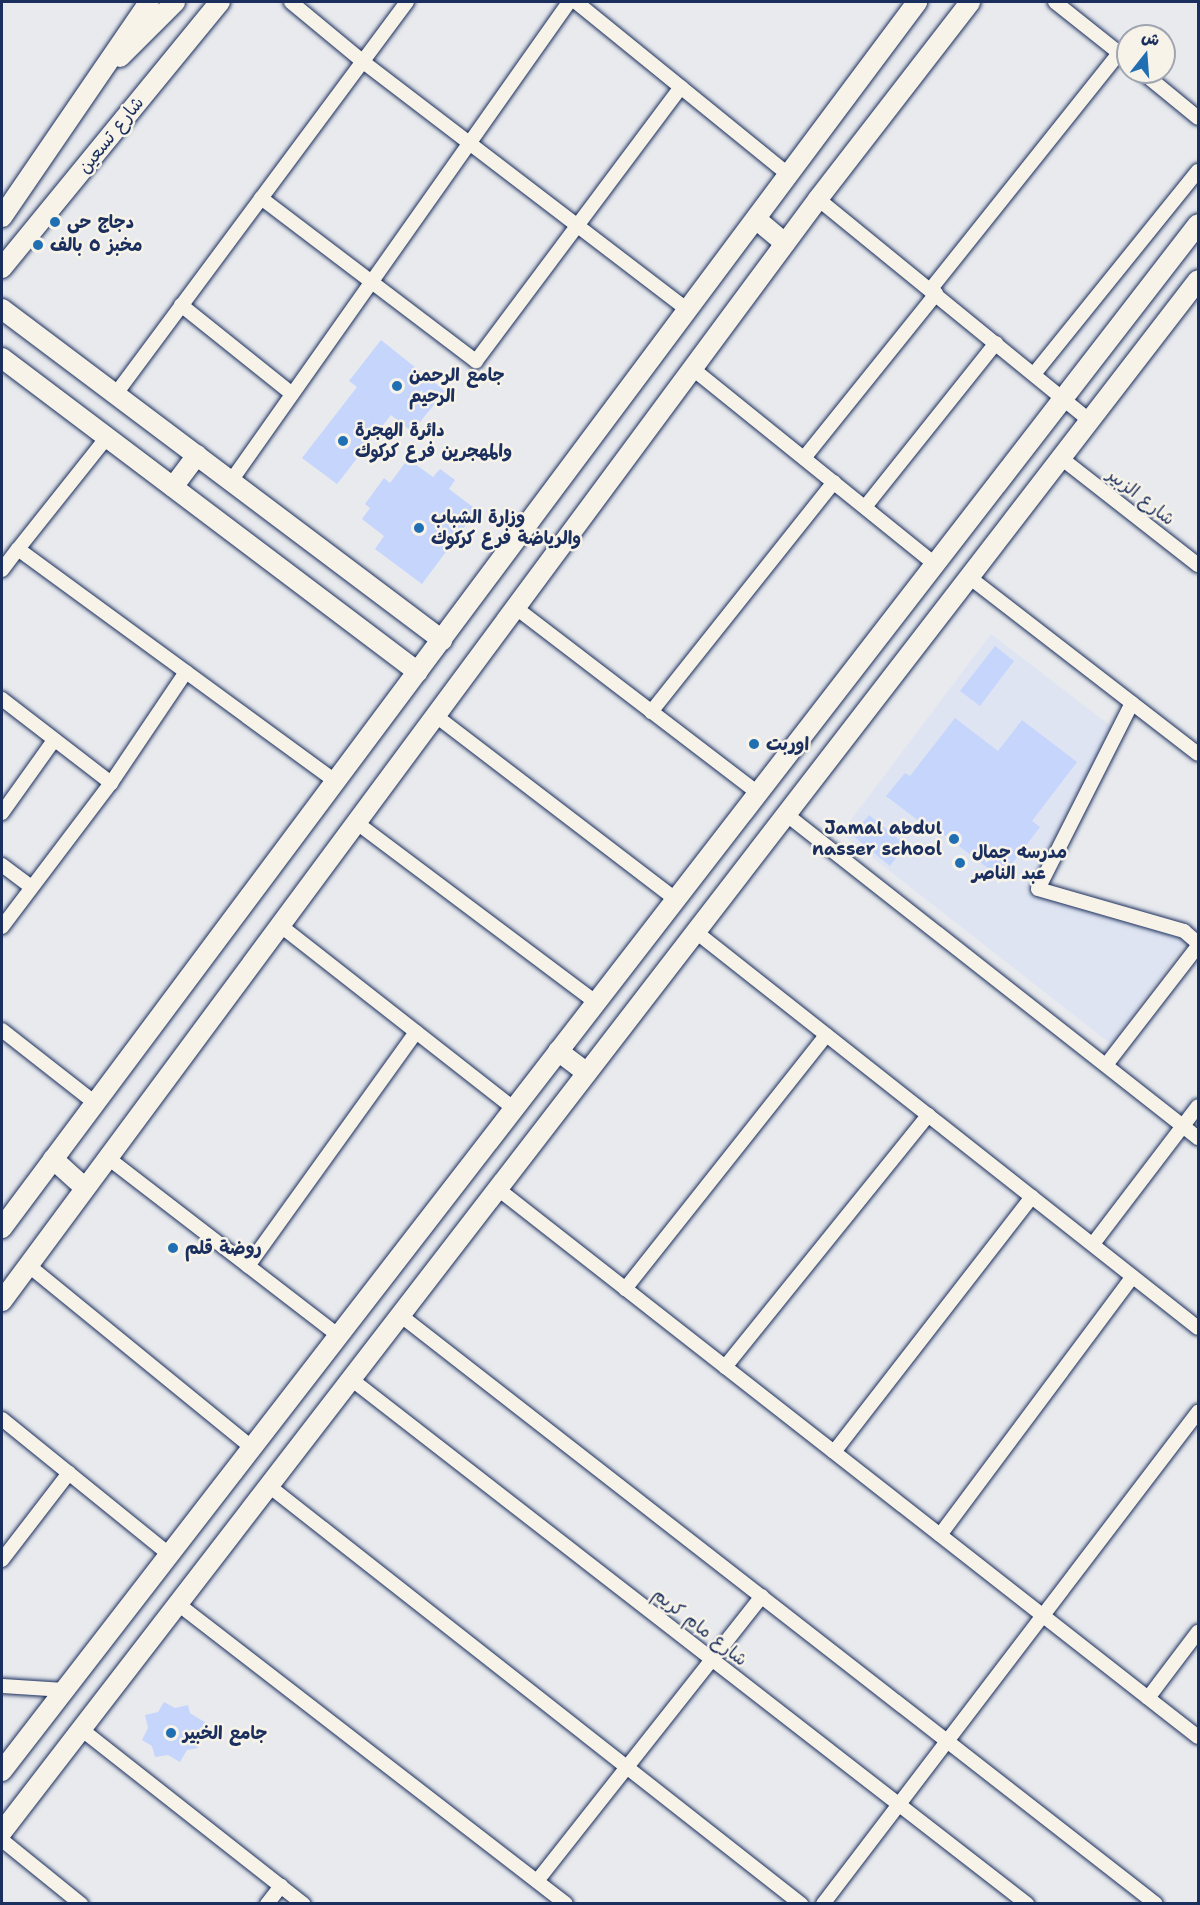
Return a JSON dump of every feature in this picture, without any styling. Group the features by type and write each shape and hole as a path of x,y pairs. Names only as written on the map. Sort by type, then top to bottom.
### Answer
{"street":[{"path":"2,218 149,2"},
{"path":"97,76 129,51 175,2"},
{"path":"155,80 204,2"},
{"name":"شارع تسعين","path":"2,268 220,2"},
{"path":"291,2 362,61 688,310"},
{"path":"115,394 407,2"},
{"path":"231,481 569,2"},
{"path":"576,2 789,175"},
{"path":"4,1220 53,1160 917,2"},
{"path":"2,1301 785,243 970,2"},
{"path":"1055,2 1116,51"},
{"path":"804,458 933,292 1116,67"},
{"path":"1157,84 1198,118"},
{"path":"261,198 476,362 681,87"},
{"path":"1034,375 1198,171"},
{"path":"818,199 1090,421"},
{"path":"756,219 785,243"},
{"path":"2,1771 1198,224"},
{"path":"2,1832 1198,280"},
{"path":"182,305 292,394"},
{"path":"4,314 197,455 442,640"},
{"path":"865,507 996,344"},
{"path":"2,358 418,672"},
{"path":"693,369 935,564"},
{"path":"2,570 107,437"},
{"path":"173,487 197,455"},
{"name":"شارع الزبير","path":"1061,458 1197,562"},
{"path":"651,712 834,482"},
{"path":"18,549 336,782"},
{"path":"969,577 1198,754"},
{"path":"516,609 758,793"},
{"path":"2,927 111,783 186,672"},
{"path":"2,699 111,783"},
{"path":"1106,1065 1198,945 1184,931 1038,889 1132,703"},
{"path":"436,716 675,899"},
{"path":"2,813 54,740"},
{"path":"787,814 1198,1138"},
{"path":"357,823 595,1002"},
{"path":"2,865 31,887"},
{"path":"280,926 513,1108"},
{"path":"696,932 1198,1329"},
{"path":"2,1030 95,1103"},
{"path":"248,1266 416,1032"},
{"path":"625,1289 826,1035"},
{"path":"558,1051 587,1073"},
{"path":"1092,1244 1198,1106"},
{"path":"725,1366 928,1115"},
{"path":"108,1158 338,1335"},
{"path":"53,1160 85,1188"},
{"path":"498,1189 1198,1737"},
{"path":"834,1452 1032,1197"},
{"path":"28,1265 251,1448"},
{"path":"940,1536 1132,1277"},
{"path":"400,1315 947,1741 1147,1901"},
{"name":"شارع مام كريم","path":"351,1379 1028,1904"},
{"path":"823,1904 1198,1412"},
{"path":"2,1419 169,1554"},
{"path":"2,1560 69,1473"},
{"path":"269,1486 801,1904"},
{"path":"537,1881 762,1596"},
{"path":"178,1604 566,1904"},
{"path":"1148,1698 1198,1632"},
{"path":"2,1686 65,1690"},
{"path":"81,1729 303,1904"},
{"path":"2,1840 81,1904"},
{"path":"267,1904 280,1886"}],"shaded area":[{"name":"مدرسه جمال عبد الناصر","path":"991,634 1112,727 1026,892 1187,940 1111,1044 841,833"}],"building":[{"path":"381,340 445,391 412,432 391,415 337,484 302,458 357,387 349,381"},
{"name":"وزارة الشباب والرياضة فرع كركوك","path":"408,459 433,477 440,469 455,480 449,489 477,510 422,584 375,549 384,536 362,519 370,508 365,504 384,478 390,483"},
{"path":"995,646 1014,661 980,706 960,691"},
{"path":"955,718 998,751 1022,720 1077,762 1032,821 1040,827 1001,878 943,834 940,837 886,796 905,773 910,776"},
{"path":"869,815 906,845 890,866 852,835"},
{"name":"جامع الخبير","path":"164,1702 175,1708 188,1705 190,1713 206,1723 196,1740 198,1748 187,1750 180,1762 168,1755 155,1757 152,1746 142,1740 148,1728 145,1715 158,1712"}],"place":[{"name":"دجاج حي","path":"55,222"},
{"name":"مخبز ٥ بالف","path":"38,245"},
{"name":"جامع الرحمن الرحيم","path":"397,386"},
{"name":"دائرة الهجرة والمهجرين فرع كركوك","path":"343,441"},
{"name":"وزارة الشباب والرياضة فرع كركوك","path":"419,528"},
{"name":"اوربت","path":"754,744"},
{"name":"Jamal abdul nasser school","path":"954,839"},
{"name":"مدرسه جمال عبد الناصر","path":"960,863"},
{"name":"روضة قلم","path":"173,1248"},
{"name":"جامع الخبير","path":"171,1733"}]}
